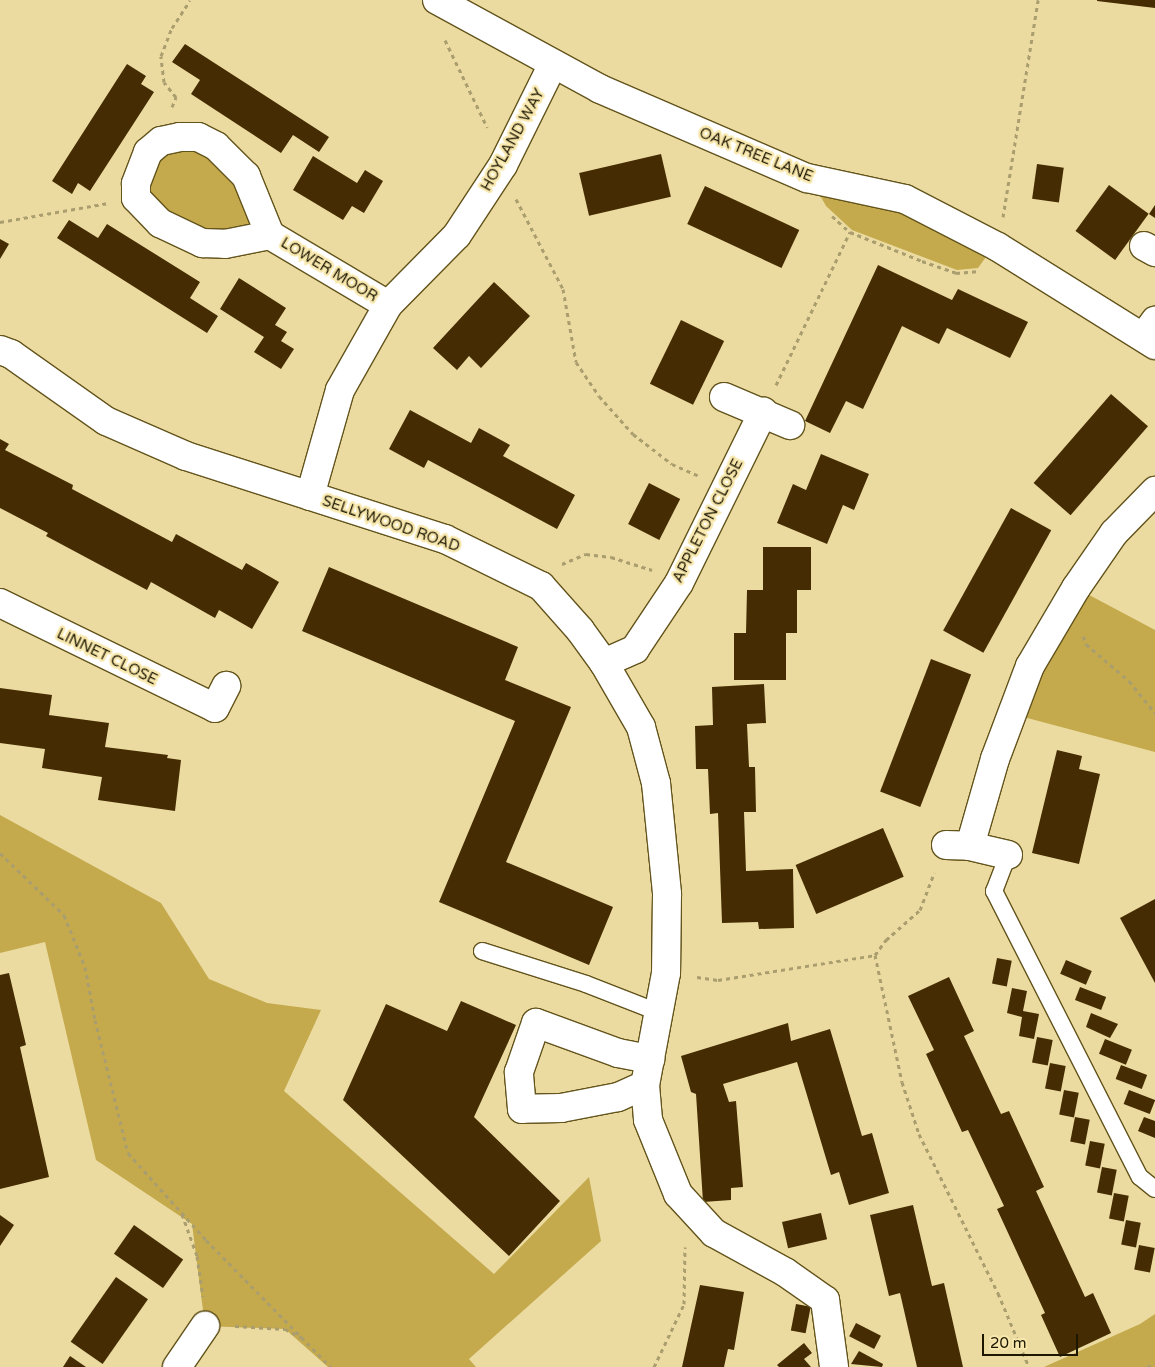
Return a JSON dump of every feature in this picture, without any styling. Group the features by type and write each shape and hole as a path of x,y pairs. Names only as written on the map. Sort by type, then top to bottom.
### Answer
{"street":[{"name":"OAK TREE LANE","path":"436,0 600,89 807,178 905,198 1151,334"},
{"name":"HOYLAND WAY","path":"310,496 340,390 388,306 456,235 503,165 554,64"},
{"name":"LOWER MOOR","path":"162,141 198,137 229,158 246,176 270,236 388,306"},
{"path":"136,198 140,166 148,152 162,141"},
{"name":"LOWER MOOR","path":"136,198 160,223 202,243 225,244 270,236"},
{"name":"SELLYWOOD ROAD","path":"0,350 106,421 186,456 445,540 541,586 604,663 641,727 656,783 667,894 666,973 647,1072 648,1120 678,1194 714,1233 785,1272 825,1300 834,1367"},
{"path":"724,397 790,425"},
{"name":"APPLETON CLOSE","path":"604,663 634,649 679,582 763,412"},
{"path":"1008,855 958,845 995,759 1030,666 1076,588 1114,533 1155,491"},
{"name":"LINNET CLOSE","path":"0,603 215,707"},
{"path":"177,1367 205,1326"}],"lane":[{"path":"1008,855 994,891 1140,1177 1155,1189"},
{"path":"482,951 586,984 658,1012"}],"path":[{"path":"162,141 176,97 164,82 161,56 172,28 190,0"},
{"path":"807,178 823,208 850,232 956,273 981,271 998,248 1038,0"},
{"path":"442,35 464,74 503,165 505,180 563,289 576,362 599,396 633,434 672,464 725,487"},
{"path":"0,222 136,198"},
{"path":"763,412 850,232"},
{"path":"541,586 565,562 586,554 645,566 679,582"},
{"path":"1076,588 1072,609 1086,644 1129,681 1155,713"},
{"path":"666,973 718,980 875,955 886,940 920,910 958,845"},
{"path":"0,853 64,915 85,967 95,1020 128,1153 331,1367"},
{"path":"875,955 902,1082 919,1134 998,1293 1029,1367"},
{"path":"181,1211 199,1265 205,1326 264,1326 285,1329 306,1340"},
{"path":"654,1367 684,1304 685,1242"},
{"path":"1147,1367 1155,1365"}],"shaded area":[{"path":"194,142 225,161 258,228 227,239 148,205 147,167 164,145"},
{"path":"813,183 903,201 993,247 978,268 957,270 852,230 826,206"},
{"path":"1076,588 1155,630 1155,752 1012,714"},
{"path":"0,815 161,903 209,979 267,1003 321,1010 284,1091 494,1274 589,1177 601,1241 469,1359 476,1367 328,1367 285,1329 205,1326 192,1224 96,1160 45,942 0,953"},
{"path":"1155,1314 1155,1367 1044,1367 1140,1324"}],"building":[{"path":"1155,0 1155,8 1097,1"},
{"path":"185,44 329,137 319,152 293,135 281,153 191,94 200,80 172,62"},
{"path":"127,64 146,76 141,84 154,92 90,191 78,183 72,194 52,181"},
{"path":"661,154 671,197 589,216 579,173"},
{"path":"313,156 357,183 365,170 383,181 364,213 352,206 343,220 293,190"},
{"path":"1037,164 1064,168 1059,202 1032,199"},
{"path":"1109,185 1149,214 1115,260 1075,231"},
{"path":"705,186 799,230 782,268 687,224"},
{"path":"1155,205 1155,218 1149,214"},
{"path":"69,220 98,238 107,224 200,282 190,298 218,316 207,333 57,238"},
{"path":"0,239 9,244 0,259"},
{"path":"878,265 952,300 958,289 1028,322 1010,358 947,328 939,344 902,326 863,409 846,401 830,433 805,421"},
{"path":"239,278 286,308 275,325 287,332 281,341 294,349 281,369 254,352 264,337 220,309"},
{"path":"494,282 530,316 481,368 469,356 457,370 433,348"},
{"path":"681,320 724,341 693,405 650,384"},
{"path":"1111,394 1148,426 1071,515 1034,483"},
{"path":"410,410 471,443 479,428 510,445 503,456 575,495 557,529 428,460 424,468 389,449"},
{"path":"0,439 9,444 5,450 73,485 72,489 172,542 176,534 242,570 246,563 279,582 252,629 219,610 215,618 151,582 147,590 46,536 48,533 0,508"},
{"path":"821,454 869,474 854,510 843,505 827,544 777,523 793,484 806,490"},
{"path":"649,483 680,499 659,540 628,524"},
{"path":"1011,508 1051,530 983,653 943,630"},
{"path":"763,547 811,547 811,590 797,590 797,633 786,633 786,680 734,680 734,633 746,633 747,590 763,590"},
{"path":"329,567 518,647 505,680 571,707 506,862 613,907 589,965 439,902 515,721 302,631"},
{"path":"931,659 971,674 920,807 880,792"},
{"path":"764,684 766,723 747,724 749,767 755,767 756,812 744,812 746,871 793,869 794,928 759,929 758,922 722,923 718,813 710,814 708,769 696,769 695,726 713,725 712,687"},
{"path":"0,688 52,695 49,715 109,723 105,747 168,755 167,758 181,760 175,811 98,800 102,777 42,768 45,749 0,743"},
{"path":"1057,750 1082,756 1079,769 1100,774 1079,864 1032,853"},
{"path":"883,828 904,877 816,914 796,865"},
{"path":"1155,899 1155,983 1120,918"},
{"path":"997,958 1012,961 1007,986 992,984"},
{"path":"1066,960 1092,971 1086,985 1060,974"},
{"path":"9,973 26,1045 20,1047 49,1177 0,1189 0,975"},
{"path":"949,977 974,1031 964,1036 1001,1114 1009,1111 1044,1187 1036,1191 1085,1297 1093,1293 1111,1333 1060,1357 1041,1315 1045,1313 997,1209 1004,1206 968,1130 962,1132 926,1054 934,1050 908,996"},
{"path":"1080,987 1106,997 1101,1010 1075,1000"},
{"path":"1012,988 1027,991 1023,1011 1039,1014 1034,1039 1019,1036 1022,1017 1007,1013"},
{"path":"461,1001 516,1025 474,1117 560,1201 509,1256 343,1100 386,1004 447,1031"},
{"path":"1091,1013 1118,1024 1110,1038 1086,1027"},
{"path":"788,1023 791,1041 830,1029 862,1136 872,1133 889,1193 849,1205 839,1172 831,1175 797,1062 723,1084 729,1102 736,1101 743,1187 731,1188 731,1200 703,1202 696,1094 691,1092 681,1056"},
{"path":"1037,1037 1053,1040 1048,1066 1032,1063"},
{"path":"1105,1039 1132,1050 1126,1065 1099,1054"},
{"path":"1050,1063 1066,1066 1061,1092 1045,1089"},
{"path":"1121,1065 1147,1075 1142,1089 1116,1079"},
{"path":"1064,1090 1079,1093 1074,1117 1059,1115"},
{"path":"1129,1090 1155,1100 1150,1114 1124,1104"},
{"path":"1075,1117 1090,1120 1085,1144 1070,1142"},
{"path":"1144,1117 1155,1121 1155,1138 1138,1131"},
{"path":"1090,1141 1105,1144 1100,1168 1085,1166"},
{"path":"1102,1167 1117,1170 1112,1195 1097,1193"},
{"path":"1114,1193 1129,1196 1124,1221 1109,1219"},
{"path":"913,1205 932,1286 944,1283 963,1367 917,1367 900,1293 889,1296 870,1215"},
{"path":"821,1213 827,1239 788,1248 782,1222"},
{"path":"0,1215 14,1225 0,1246"},
{"path":"1126,1220 1141,1223 1136,1247 1121,1245"},
{"path":"134,1225 183,1259 163,1288 114,1254"},
{"path":"1139,1245 1155,1248 1150,1273 1134,1270"},
{"path":"116,1277 148,1299 103,1364 71,1342"},
{"path":"700,1285 744,1292 734,1350 728,1349 724,1367 682,1367"},
{"path":"796,1304 811,1307 806,1333 791,1331"},
{"path":"856,1323 881,1336 874,1349 849,1336"},
{"path":"804,1343 812,1353 804,1359 811,1367 779,1367 777,1365"},
{"path":"859,1351 883,1364 882,1367 851,1364"},
{"path":"70,1356 86,1367 63,1367"}]}
